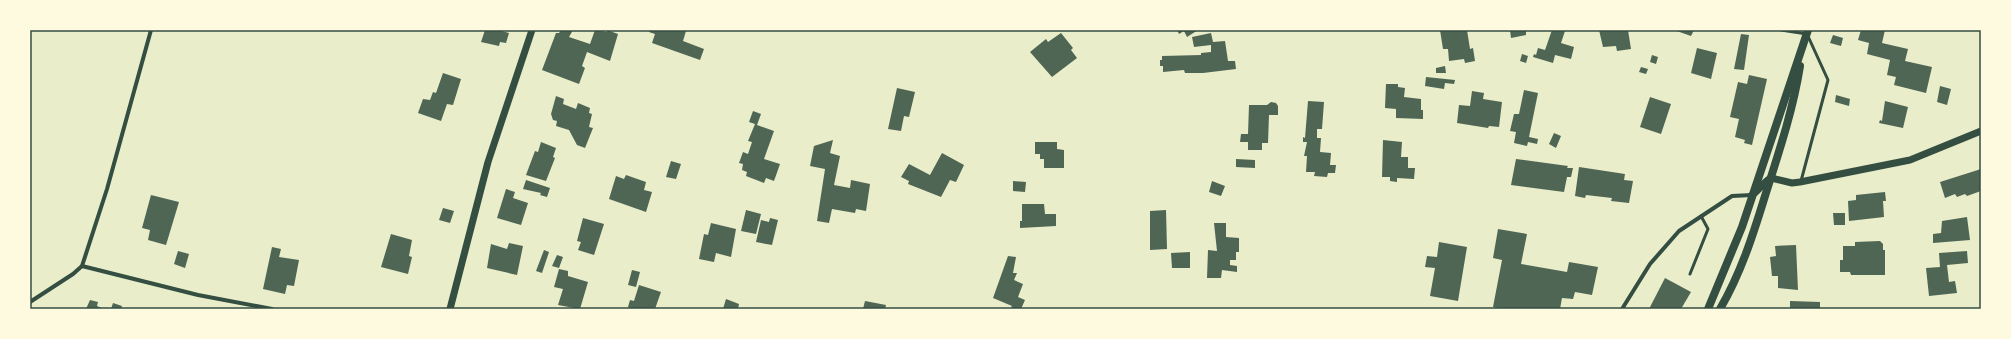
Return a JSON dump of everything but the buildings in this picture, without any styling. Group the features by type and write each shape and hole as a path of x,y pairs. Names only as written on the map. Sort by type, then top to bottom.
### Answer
{"main road":[{"path":"1708,309 1742,227 1807,32"},
{"path":"1720,309 1740,268 1771,178 1795,100 1804,43"}],"street":[{"path":"30,302 73,274 82,266 107,190 151,30"},
{"path":"450,309 488,162 532,30"},
{"path":"1622,309 1650,264 1679,231 1732,196 1752,195 1758,191 1764,182 1771,178 1792,183 1800,182 1910,160 1981,130"},
{"path":"82,266 198,295 272,309"}],"lane":[{"path":"1782,30 1807,32 1828,80 1800,182"},
{"path":"1690,274 1708,229 1702,216"}]}
